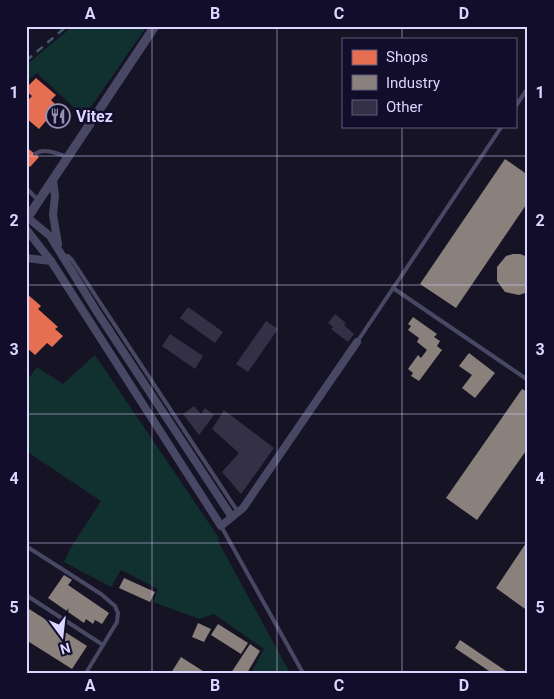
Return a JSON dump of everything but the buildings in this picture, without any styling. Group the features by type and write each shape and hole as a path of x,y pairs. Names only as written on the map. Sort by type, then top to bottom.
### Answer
{"street":[{"path":"155,26 27,219 50,236 97,312 235,515"},
{"path":"53,180 55,196 53,215 61,254"},
{"path":"26,229 51,261 221,526 243,508 357,342"},
{"path":"26,258 51,261"}],"lane":[{"path":"516,106 528,88"},
{"path":"357,342 501,128"},
{"path":"35,154 42,150 68,157"},
{"path":"26,188 39,201"},
{"path":"393,288 528,380"},
{"path":"221,526 303,673"},
{"path":"26,546 102,594 115,606 118,613 117,622 86,673"},
{"path":"26,595 103,645"}],"green space":[{"path":"73,26 147,26 84,117 37,73 26,82 26,65"},
{"path":"95,355 219,538 218,541 290,673 251,673 264,649 214,614 199,619 153,602 158,589 121,570 111,587 64,562 70,549 101,501 26,451 26,382 37,367 63,384"}],"railway":[{"path":"26,61 67,26"}],"place":[{"name":"Vitez","path":"58,116"}]}
